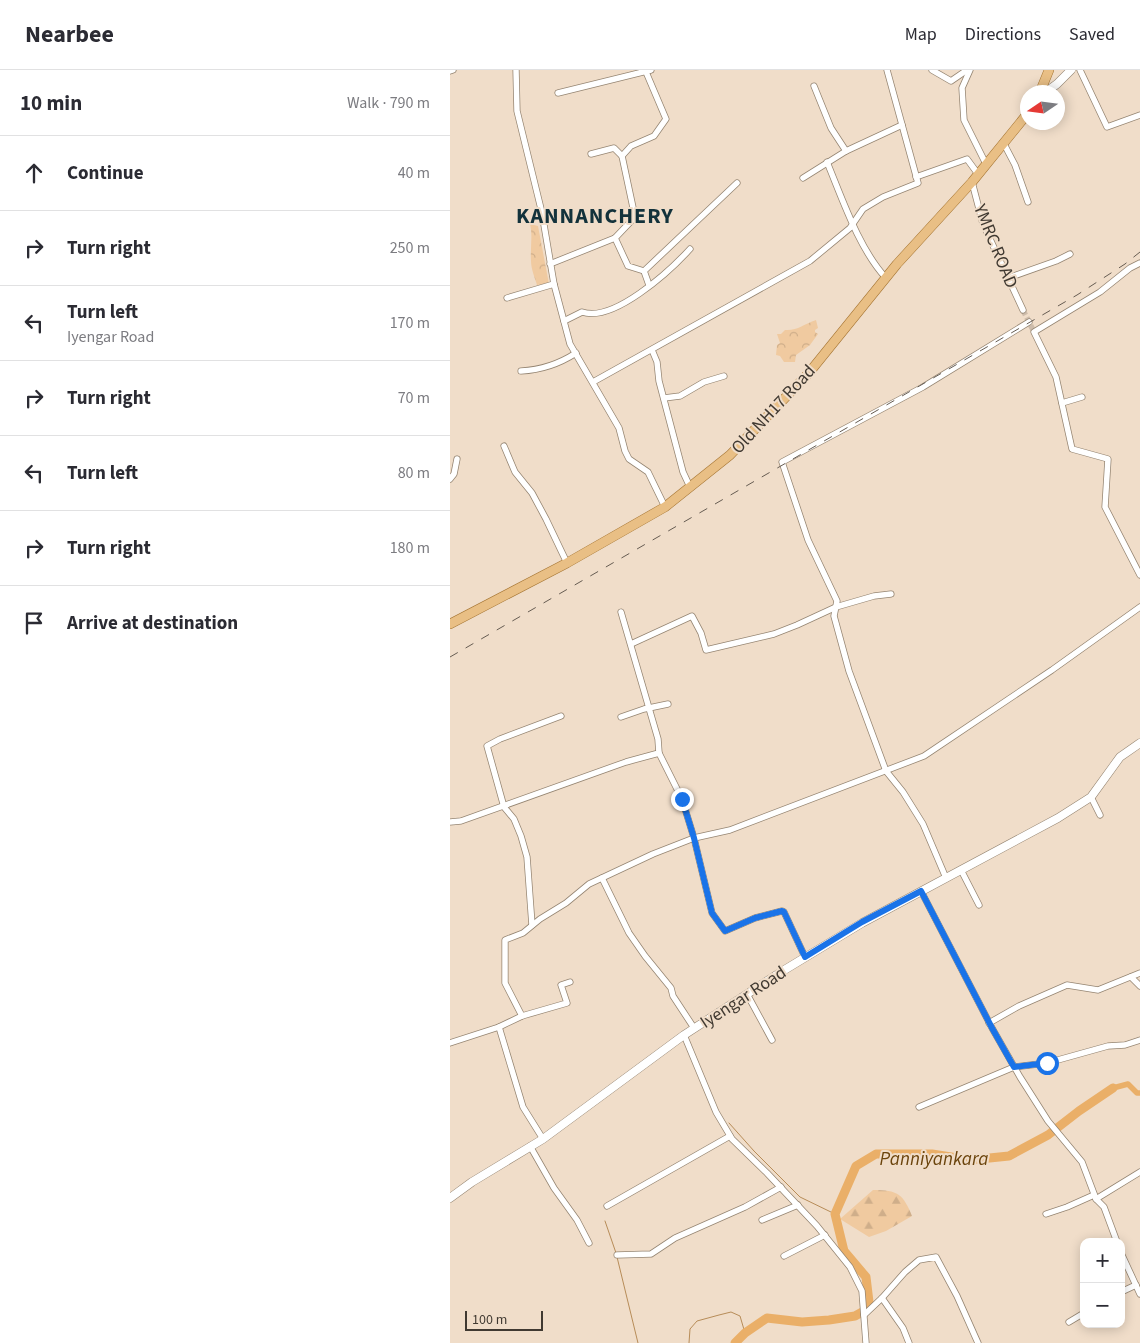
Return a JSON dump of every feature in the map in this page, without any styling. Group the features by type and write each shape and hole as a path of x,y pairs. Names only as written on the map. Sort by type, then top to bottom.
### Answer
{"main road":[{"path":"1043,85 1049,70"},
{"path":"1056,85 1070,70"},
{"name":"Old NH17 Road","path":"450,624 665,507 730,455 802,381 886,278 972,182 1020,123"},
{"name":"Iyengar Road","path":"450,1198 472,1182 543,1139 694,1028 805,957 862,922 1058,818 1091,797 1120,757 1140,743"}],"street":[{"path":"516,70 517,111 542,213 554,284 570,344 594,382 619,428 625,451 629,458 648,472 665,507"},
{"path":"594,382 810,261 850,228 863,209 883,197 918,183 887,70"},
{"path":"932,70 951,81 969,70"},
{"path":"969,70 962,88 964,120 986,164"},
{"path":"1080,70 1107,127 1140,115"},
{"path":"558,92 648,71 666,119 654,136 631,146 622,156"},
{"path":"814,86 831,128 846,151"},
{"path":"803,178 846,151 902,125"},
{"path":"1004,144 1015,165 1028,202"},
{"path":"550,264 615,238 635,216 622,156 614,148 591,154"},
{"path":"916,177 967,160 978,174"},
{"path":"827,162 853,223 875,267 886,278"},
{"name":"YMRC ROAD","path":"972,182 983,224 1023,310"},
{"path":"644,271 737,183"},
{"path":"615,238 628,266 644,271"},
{"path":"564,321 582,312 591,315 624,304 690,250"},
{"path":"1008,278 1070,254"},
{"path":"1140,263 1130,268 1100,292 1034,332 1056,377 1072,449 1108,459 1105,506 1140,575"},
{"path":"644,271 649,285"},
{"path":"507,298 554,284"},
{"path":"946,878 923,824 903,792 886,771 849,671 834,616 837,601 808,540 782,462 923,387 1029,322"},
{"path":"652,350 657,362 659,381 683,472 690,487"},
{"path":"521,371 539,370 565,360 576,353"},
{"path":"664,398 680,396 704,382 724,376"},
{"path":"1062,403 1082,397"},
{"path":"504,446 515,472 532,494 567,562"},
{"path":"450,479 454,474 457,459"},
{"path":"631,644 692,616 701,633 706,650 774,634 836,607 874,596 892,594"},
{"path":"522,1016 505,983 505,940 523,933 540,919 566,903 589,884 653,854 694,838 730,830 924,756 1052,670 1140,607"},
{"path":"621,612 650,709 658,739 659,752 682,799 694,838 712,913 725,931 755,918 782,911 805,957"},
{"path":"621,717 644,709 668,704"},
{"path":"532,925 527,856 514,819 504,806 487,746 500,739 561,716"},
{"path":"450,822 461,821 659,752"},
{"path":"1091,797 1100,815"},
{"path":"961,870 979,905"},
{"path":"602,878 629,933 671,988 673,996 694,1028"},
{"path":"921,891 989,1023 1014,1067 1048,1121 1082,1162 1095,1197 1104,1207 1116,1238"},
{"path":"989,1023 1019,1006 1067,985 1098,990 1140,973"},
{"path":"1131,976 1140,986"},
{"path":"450,1043 499,1027 522,1016 567,1003 560,985 570,982"},
{"path":"747,994 772,1040"},
{"path":"499,1027 523,1106 543,1139"},
{"path":"684,1035 716,1112 730,1136 798,1205 850,1267 862,1291 866,1343"},
{"path":"919,1107 1014,1067 1047,1063 1108,1046 1125,1045 1140,1040"},
{"path":"607,1206 730,1136"},
{"path":"530,1146 554,1188 577,1220 589,1243"},
{"path":"1046,1214 1095,1197 1140,1172"},
{"path":"617,1255 651,1254 675,1238 745,1207 781,1187"},
{"path":"762,1220 798,1205"},
{"path":"784,1256 825,1235"},
{"path":"864,1315 919,1260 936,1257 957,1296 978,1343"},
{"path":"1125,1262 1140,1294"},
{"path":"1125,1290 1136,1285"},
{"path":"882,1298 902,1328 909,1343"},
{"path":"1069,1322 1080,1315"}],"green space":[{"path":"530,224 538,226 549,284 537,285 533,273"},
{"path":"816,320 818,328 815,332 818,334 810,345 796,355 795,362 784,362 780,356 776,355 777,345 780,343 777,334"},
{"path":"873,1190 894,1192 906,1203 912,1216 886,1231 869,1237 840,1219"}],"waterway":[{"path":"1113,1088 1128,1084 1137,1093 1140,1093"},
{"name":"Panniyankara","path":"735,1343 745,1333 767,1318 802,1322 855,1316 864,1311 869,1302 866,1277 844,1251 835,1214 856,1166 876,1154 932,1154 970,1160 1009,1156 1048,1135 1113,1088"},
{"path":"729,1123 800,1197 835,1214"},
{"path":"605,1221 616,1253"},
{"path":"617,1257 638,1343"},
{"path":"689,1343 690,1329 697,1321 731,1312 740,1316 745,1333"}],"tunnel":[{"path":"1023,310 1034,332"}],"railway":[{"path":"450,657 1077,295 1140,252"}],"district":[{"name":"KANNANCHERY","path":"595,215"}],"route":[{"path":"682,799 694,838 712,913 725,931 755,918 782,911 805,957 862,922 921,891 1014,1067 1047,1063"}]}
